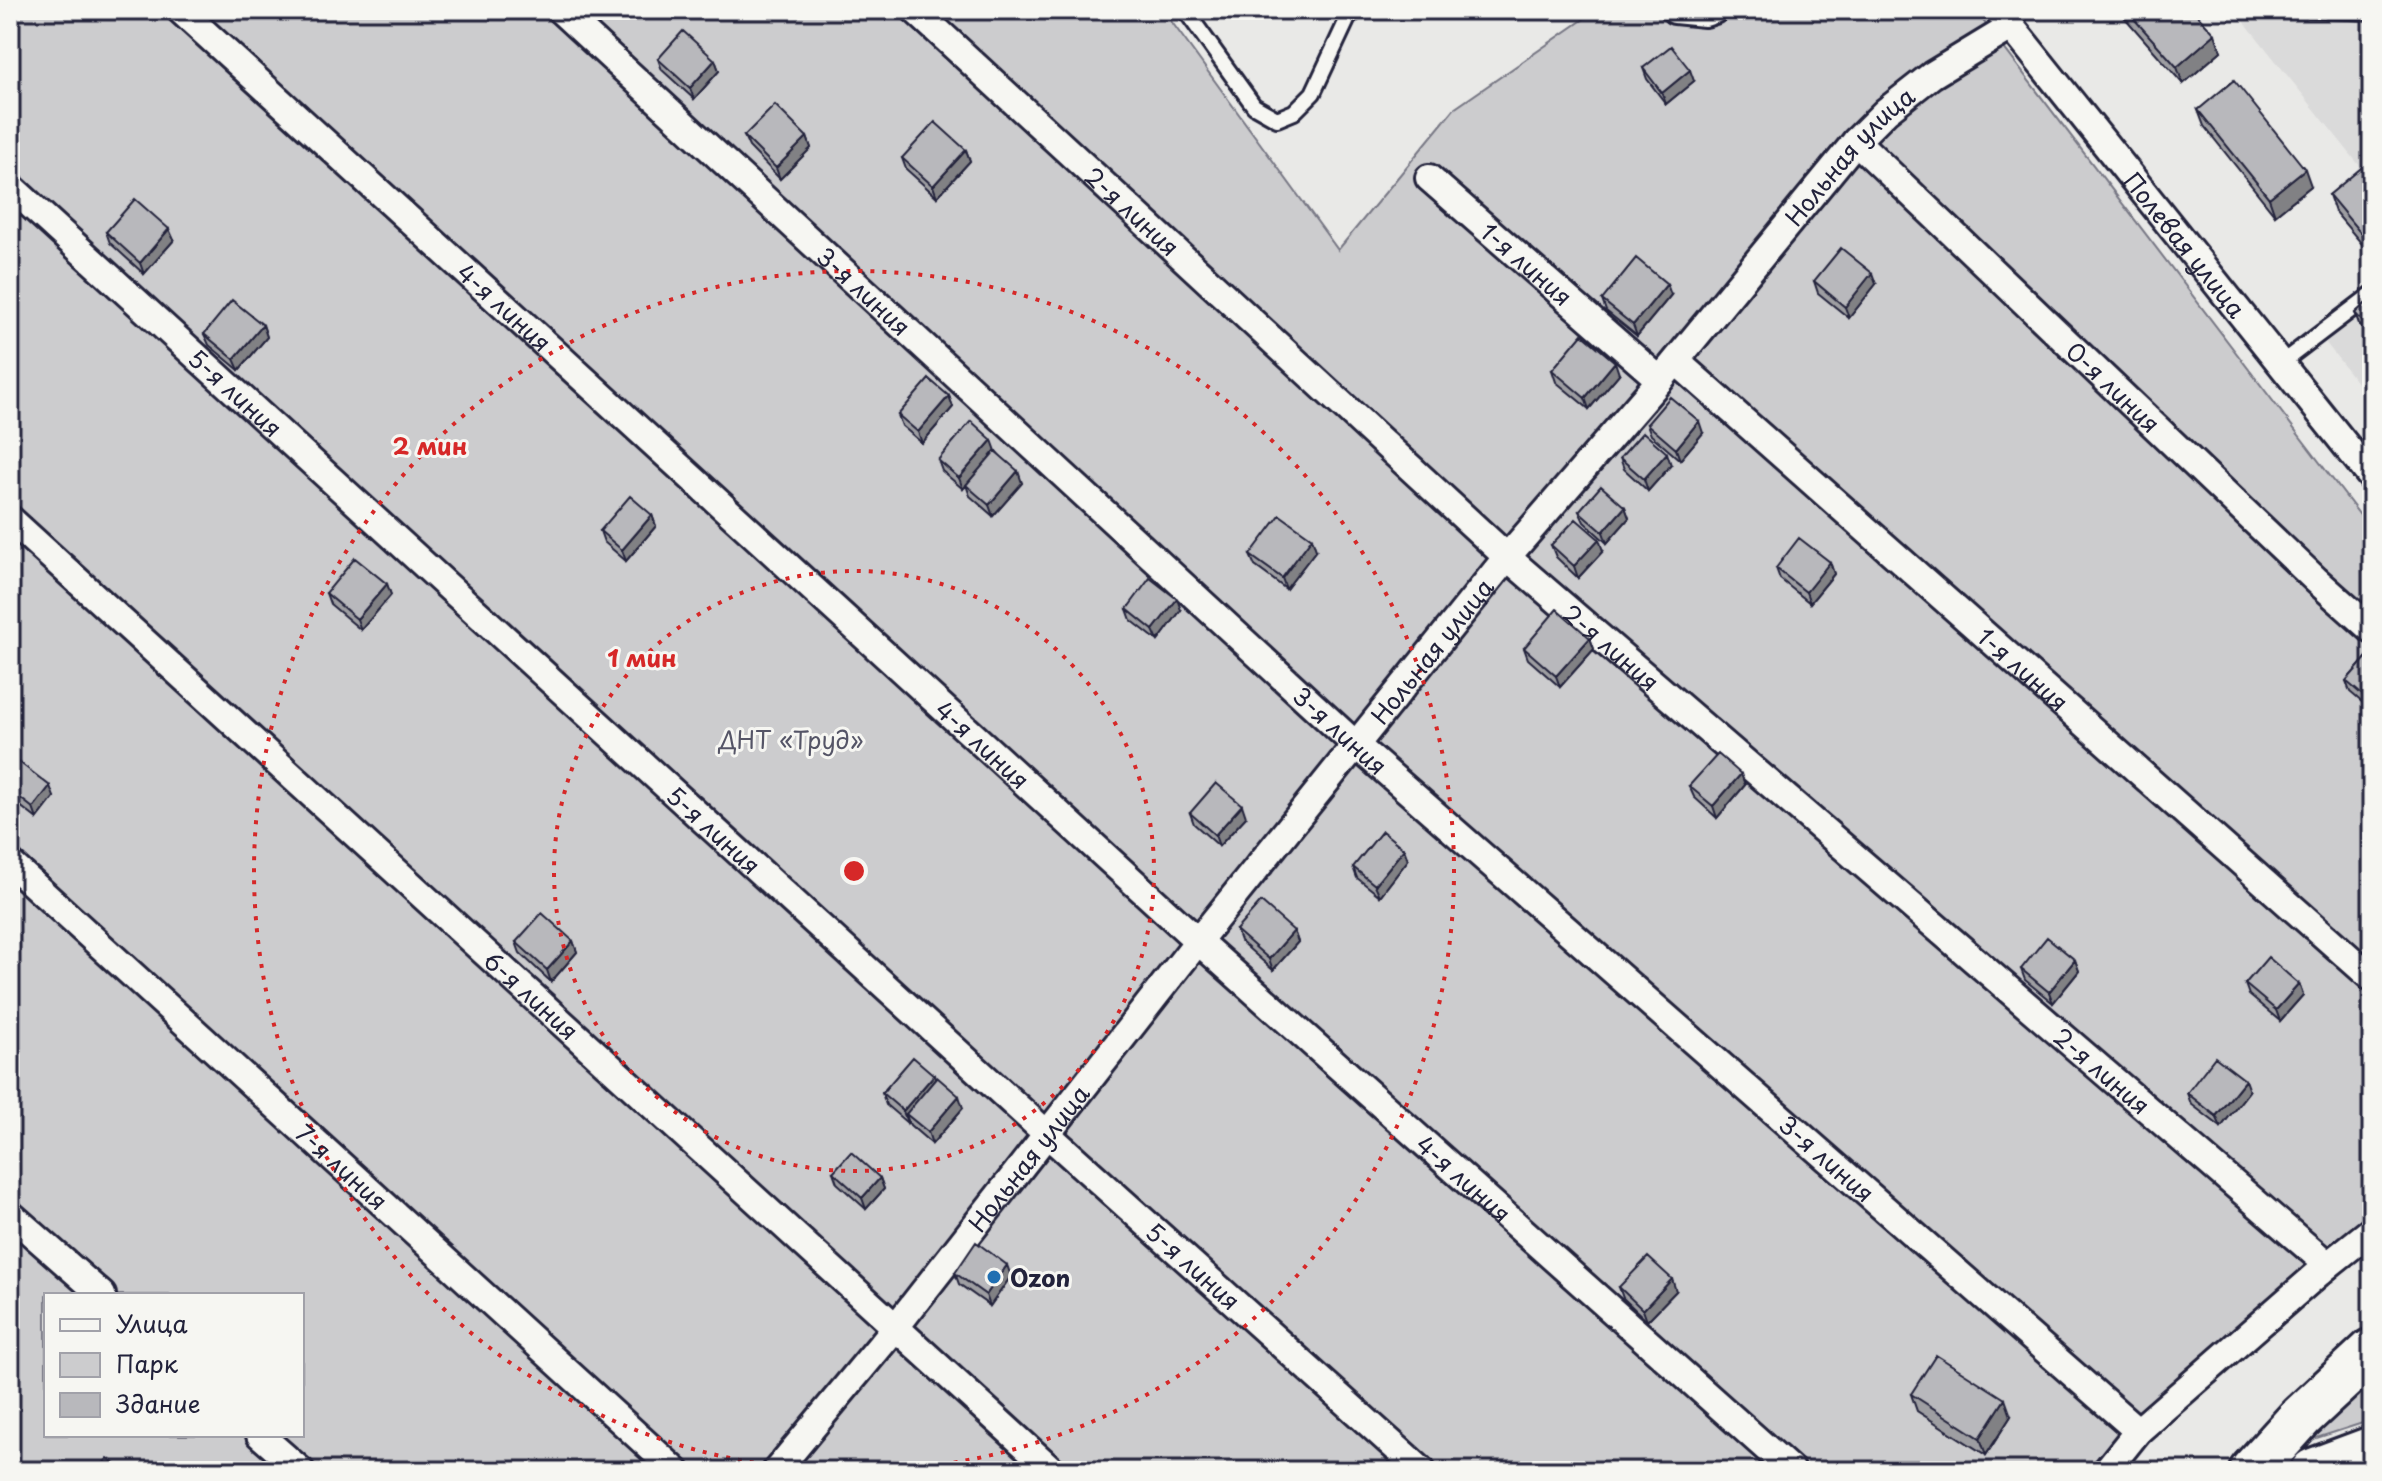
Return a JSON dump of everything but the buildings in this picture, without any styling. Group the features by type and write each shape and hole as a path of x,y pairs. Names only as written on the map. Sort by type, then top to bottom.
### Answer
{"highway":[{"path":"2252,1471 2301,1417 2372,1351"},
{"path":"2313,1471 2372,1449"}],"street":[{"name":"4-я линия","path":"180,10 1198,941 1792,1471"},
{"name":"3-я линия","path":"560,10 1357,746 2138,1431"},
{"name":"2-я линия","path":"915,10 1507,557 2328,1265"},
{"path":"1675,10 1705,13 1714,10"},
{"name":"Нольная улица","path":"776,1471 895,1328 1198,941 1507,557 1668,370 1856,141 1886,111 2004,18"},
{"name":"Полевая улица","path":"2004,18 2372,478"},
{"name":"0-я линия","path":"1856,141 2372,630"},
{"name":"1-я линия","path":"1429,178 1668,370 2372,978"},
{"name":"5-я линия","path":"10,186 1047,1134 1422,1471"},
{"name":"6-я линия","path":"10,519 1053,1471"},
{"name":"7-я линия","path":"10,863 676,1471"},
{"path":"10,1214 100,1293"},
{"path":"2106,1471 2138,1431 2372,1230"},
{"path":"262,1437 301,1471"}],"lane":[{"path":"1185,10 1254,106 1277,119 1294,112 1313,93 1348,18 1357,10"},
{"path":"2280,364 2372,294"}],"shaded area":[{"path":"2235,10 2372,10 2372,181"},
{"path":"2372,280 2372,402 2326,343"}],"green space":[{"name":"ДНТ «Труд»","path":"10,10 1163,10 1338,250 1454,109 1597,10 1975,10 2372,531 2372,1247 2109,1471 10,1471"},
{"path":"2372,1378 2372,1420 2298,1444"}],"place":[{"name":"Ozon","path":"994,1277"}]}
